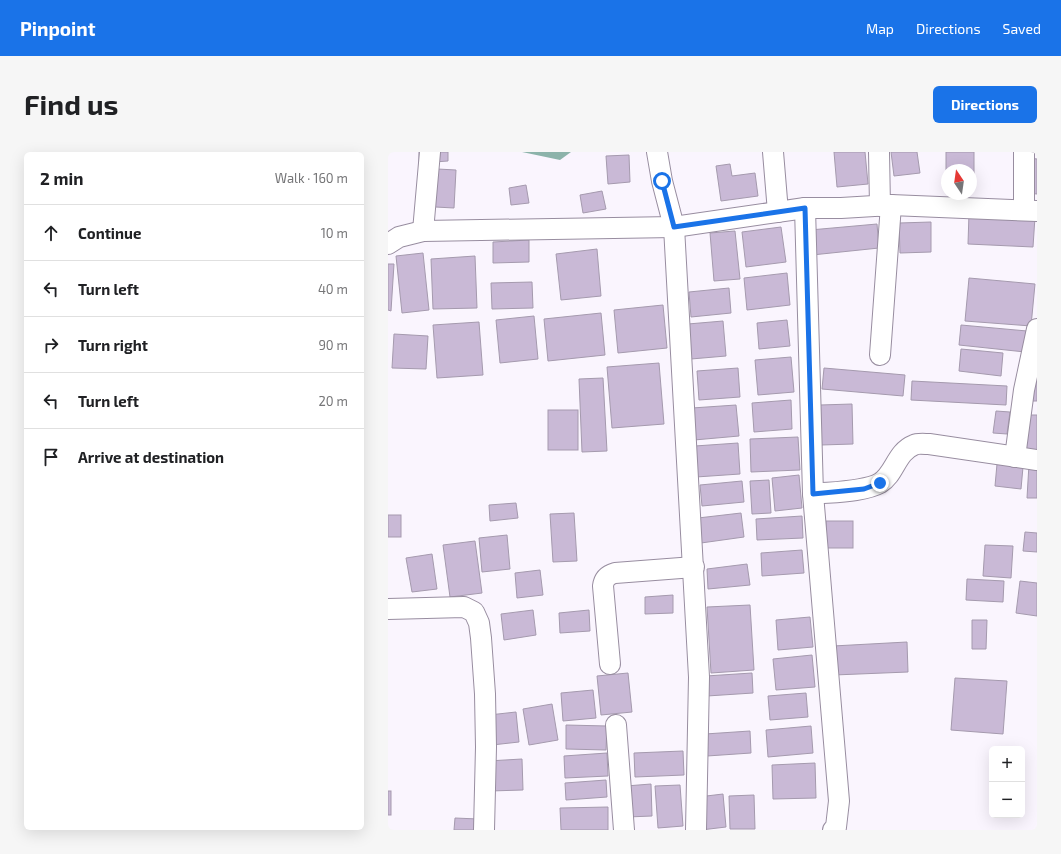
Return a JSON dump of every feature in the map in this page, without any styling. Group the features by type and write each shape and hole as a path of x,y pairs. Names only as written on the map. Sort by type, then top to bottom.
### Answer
{"street":[{"path":"423,230 430,152"},
{"path":"657,152 662,181 674,227 694,567 700,677 696,830"},
{"path":"773,152 778,212"},
{"path":"879,152 886,206 880,355"},
{"path":"388,244 399,237 423,230 674,227 805,208 886,206 1030,210 1024,152"},
{"path":"805,208 813,494 839,802 836,828 833,830"},
{"path":"1015,457 1029,405 1037,329"},
{"path":"813,494 864,489 880,483 891,473 901,454 914,445 929,444 1037,460"},
{"path":"610,664 603,586 604,580 608,575 615,573 694,567"},
{"path":"388,609 464,607 474,612 479,623 485,694 486,747 484,830"},
{"path":"616,725 624,830"}],"shaded area":[{"path":"522,152 571,152 560,160"}],"building":[{"path":"419,152 448,152 448,161 419,163"},
{"path":"834,152 865,152 868,184 837,187"},
{"path":"891,152 917,152 920,173 894,176"},
{"path":"946,152 974,152 974,164 946,164"},
{"path":"629,155 630,182 608,184 606,156"},
{"path":"1030,158 1037,159 1037,194 1027,193"},
{"path":"730,164 732,176 755,173 758,196 721,201 716,166"},
{"path":"419,168 456,170 454,208 417,206"},
{"path":"526,185 529,203 511,205 509,188"},
{"path":"602,191 606,209 583,213 580,195"},
{"path":"969,213 1035,217 1033,247 968,244"},
{"path":"931,222 931,252 900,253 899,223"},
{"path":"877,224 879,248 812,255 810,230"},
{"path":"781,227 786,262 746,267 742,232"},
{"path":"735,231 740,279 714,281 710,233"},
{"path":"529,240 529,262 493,263 493,242"},
{"path":"597,249 601,296 561,300 556,254"},
{"path":"423,253 429,310 402,313 396,256"},
{"path":"475,256 477,308 433,309 431,259"},
{"path":"388,264 394,264 391,311 388,310"},
{"path":"787,273 790,305 747,310 744,278"},
{"path":"969,278 1035,284 1031,326 965,321"},
{"path":"532,282 533,308 492,309 491,283"},
{"path":"729,288 731,313 691,317 689,292"},
{"path":"663,305 667,348 618,353 614,310"},
{"path":"601,313 605,355 548,361 544,319"},
{"path":"534,316 538,359 500,363 496,320"},
{"path":"787,320 790,346 759,349 757,323"},
{"path":"723,321 726,356 691,359 688,324"},
{"path":"479,322 483,375 437,378 433,325"},
{"path":"961,325 1027,331 1025,352 959,345"},
{"path":"394,334 428,336 426,369 392,368"},
{"path":"961,349 1003,353 1001,376 959,371"},
{"path":"791,357 794,392 758,395 755,360"},
{"path":"659,363 664,424 612,428 607,367"},
{"path":"738,368 740,397 699,400 697,371"},
{"path":"824,368 905,375 903,396 822,389"},
{"path":"603,378 607,451 582,452 579,379"},
{"path":"912,381 1007,386 1006,405 911,400"},
{"path":"1031,382 1037,382 1037,401 1031,401"},
{"path":"791,400 792,429 754,432 752,403"},
{"path":"852,404 853,444 821,445 820,405"},
{"path":"736,405 739,436 694,440 692,408"},
{"path":"548,410 578,410 578,450 548,450"},
{"path":"996,411 1010,412 1007,434 993,433"},
{"path":"1024,415 1037,415 1037,455 1023,454"},
{"path":"798,437 800,470 751,472 750,439"},
{"path":"738,443 740,474 696,477 695,446"},
{"path":"997,464 1023,467 1021,489 995,486"},
{"path":"1029,464 1037,465 1037,498 1027,498"},
{"path":"799,475 802,508 775,511 772,478"},
{"path":"769,480 771,513 752,514 750,481"},
{"path":"742,481 744,502 702,506 700,485"},
{"path":"516,503 518,518 490,521 489,505"},
{"path":"574,513 577,561 553,562 550,514"},
{"path":"741,513 744,537 701,543 698,518"},
{"path":"388,515 401,515 401,537 388,537"},
{"path":"802,516 803,538 757,540 756,519"},
{"path":"826,521 853,521 853,548 826,548"},
{"path":"1025,532 1037,533 1037,552 1023,551"},
{"path":"507,535 510,569 482,572 479,538"},
{"path":"475,541 482,593 450,597 443,545"},
{"path":"985,545 1013,546 1011,578 983,576"},
{"path":"802,550 804,573 762,576 761,553"},
{"path":"432,554 437,589 412,592 406,558"},
{"path":"747,564 750,585 708,589 707,569"},
{"path":"540,570 543,595 517,598 515,573"},
{"path":"967,579 1004,581 1003,602 966,600"},
{"path":"1020,581 1037,583 1037,616 1016,613"},
{"path":"673,595 673,613 645,614 645,597"},
{"path":"750,605 754,670 711,673 707,607"},
{"path":"533,610 536,635 504,640 501,614"},
{"path":"589,610 590,631 560,633 559,613"},
{"path":"810,617 813,647 778,650 776,620"},
{"path":"972,620 987,620 986,649 972,649"},
{"path":"907,642 908,672 834,675 833,646"},
{"path":"812,655 815,687 776,690 773,659"},
{"path":"628,673 632,712 601,715 597,676"},
{"path":"752,673 753,693 707,696 706,676"},
{"path":"955,678 1007,681 1003,734 951,730"},
{"path":"593,690 596,718 563,721 561,693"},
{"path":"806,693 808,717 770,720 768,696"},
{"path":"552,704 558,740 529,745 523,709"},
{"path":"516,712 519,742 492,745 489,715"},
{"path":"566,725 607,726 606,750 566,749"},
{"path":"811,726 813,753 768,757 766,730"},
{"path":"750,731 751,753 707,756 705,734"},
{"path":"683,751 684,775 635,777 634,753"},
{"path":"607,753 608,776 565,778 564,756"},
{"path":"522,759 523,790 490,791 488,761"},
{"path":"815,763 816,798 773,799 772,765"},
{"path":"606,780 607,797 566,800 565,783"},
{"path":"651,784 652,816 627,817 626,786"},
{"path":"680,785 683,826 658,828 655,786"},
{"path":"388,791 391,791 391,815 388,815"},
{"path":"723,794 726,827 701,830 698,797"},
{"path":"754,795 755,829 730,829 729,796"},
{"path":"608,807 608,830 561,830 560,808"},
{"path":"455,818 478,819 477,830 454,830"}],"route":[{"path":"662,181 674,227 805,208 813,494 864,489 880,483"}]}
